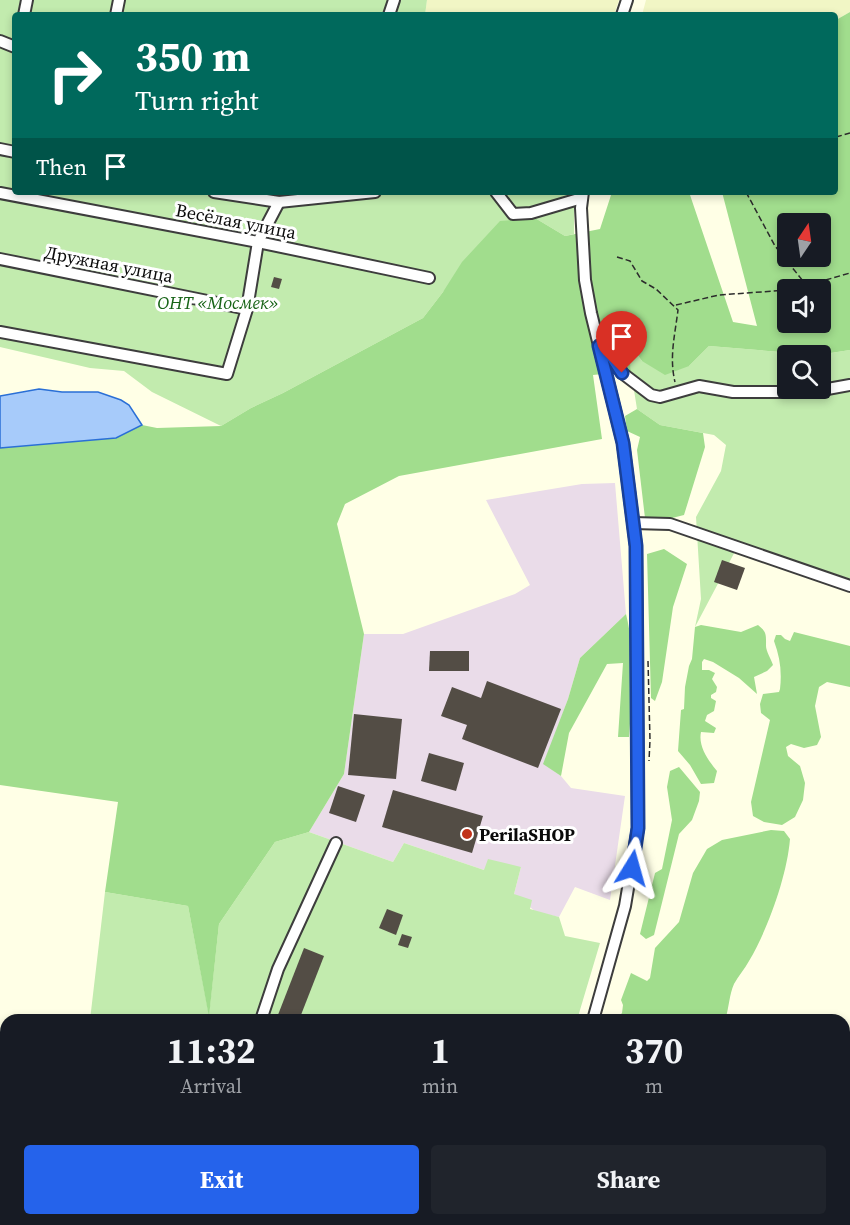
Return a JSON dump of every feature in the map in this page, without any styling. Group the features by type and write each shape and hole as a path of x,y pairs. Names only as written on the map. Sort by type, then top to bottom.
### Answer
{"street":[{"name":"Весёлая улица","path":"0,193 258,242 429,278"},
{"path":"234,195 279,202 346,195"},
{"path":"498,195 513,214 531,213 582,195 585,280 623,443 636,546 638,828 625,906 595,1014"},
{"path":"0,332 227,374 247,309 258,242 279,202"},
{"name":"Дружная улица","path":"0,259 247,309"},
{"path":"599,346 609,353 622,373 651,395 660,396 699,386 733,392 811,392 850,385"},
{"path":"633,523 670,524 850,586"},
{"path":"263,1014 278,969 336,843"}],"path":[{"path":"748,195 775,246 801,279"},
{"path":"617,257 630,261 642,281 656,289 678,310 671,368 677,392"},
{"path":"830,279 850,273"},
{"path":"674,306 719,295 777,291"}],"shaded area":[{"path":"615,483 626,614 580,658 568,699 544,764 561,776 571,788 625,796 610,900 575,887 559,917 536,912 514,894 521,867 484,870 404,843 393,862 309,832 344,774 364,634 403,634 515,594 530,585 486,500 582,484"}],"green space":[{"name":"ОНТ «Мосмек»","path":"0,0 427,0 425,12 12,12 12,195 574,195 574,234 565,236 535,218 443,292 423,318 221,426 152,392 124,371 90,368 0,347"},
{"path":"427,0 619,0 615,12 425,12"},
{"path":"646,0 850,0 850,12 838,19 838,12 643,12"},
{"path":"850,12 850,350 831,353 831,345 777,345 777,352 709,346 689,366 665,375 642,361 627,341 631,371 593,375 602,439 399,476 345,504 337,524 364,634 344,774 309,832 275,842 219,924 208,1014 188,906 105,892 118,802 0,785 0,448 116,438 142,425 157,428 221,426 423,318 462,262 500,221 535,218 565,236 600,229 611,195 690,195 733,322 757,326 723,195 838,195 838,19"},
{"path":"626,340 642,361 689,366 709,346 777,352 777,399 831,399 831,353 850,350 850,579 740,542 695,627 701,599 696,517 721,471 726,445 714,435 660,425 637,409"},
{"path":"637,409 660,425 703,433 705,447 684,515 668,519 645,518 637,450 640,437 627,431 625,416"},
{"path":"664,549 687,564 673,607 662,682 655,701 651,698 647,554"},
{"path":"626,614 632,660 629,737 618,737 623,663 607,664 569,733 561,776 543,764 568,699 580,658"},
{"path":"701,625 741,632 758,625 765,634 766,648 773,665 767,671 754,677 757,694 739,678 713,662 704,659 702,662 702,670 715,673 712,679 717,687 716,692 711,695 711,698 716,701 714,711 707,715 705,721 716,728 714,733 701,732 700,737 707,758 717,771 714,783 701,784 690,765 678,751 681,710 684,709 685,687 692,659 695,627"},
{"path":"794,632 850,646 850,687 827,682 819,687 815,706 821,737 817,745 804,748 791,744 786,747 788,756 800,766 805,783 803,800 795,817 782,825 764,822 753,816 751,802 770,720 761,713 760,704 763,694 779,692 780,689 780,665 774,641 776,635 781,635 790,641"},
{"path":"679,767 700,792 699,801 692,820 679,834 654,935 646,939 640,934 655,873 662,869 672,820 667,787 670,771"},
{"path":"771,830 784,831 790,839 776,902 756,948 734,984 726,1014 621,1014 623,1005 621,1000 631,973 647,981 650,978 655,948 679,922 693,873 707,849 722,840"},
{"path":"309,832 393,862 404,843 484,870 488,859 521,867 514,894 532,900 530,909 559,917 565,936 600,943 579,1014 209,1014 219,924 275,842"},
{"path":"105,892 188,906 209,1014 91,1014"}],"water":[{"path":"39,389 62,392 98,392 121,400 129,405 142,425 116,438 0,448 0,396"}],"building":[{"path":"274,277 282,279 279,289 271,287"},
{"path":"722,560 745,568 737,590 714,582"},
{"path":"430,651 469,651 469,671 429,671"},
{"path":"487,681 561,709 538,768 462,739 467,725 441,716 452,687 481,698"},
{"path":"354,714 402,719 396,779 348,775"},
{"path":"429,753 464,763 456,791 421,781"},
{"path":"338,786 365,795 356,822 329,813"},
{"path":"393,790 483,816 472,853 382,827"},
{"path":"387,909 403,915 396,935 379,928"},
{"path":"402,934 412,937 408,948 398,945"},
{"path":"304,948 324,956 301,1014 278,1014"}],"place":[{"name":"PerilaSHOP","path":"467,834"}],"route":[{"path":"622,373 609,353 599,346 623,443 636,546 638,828 632,868"}]}
